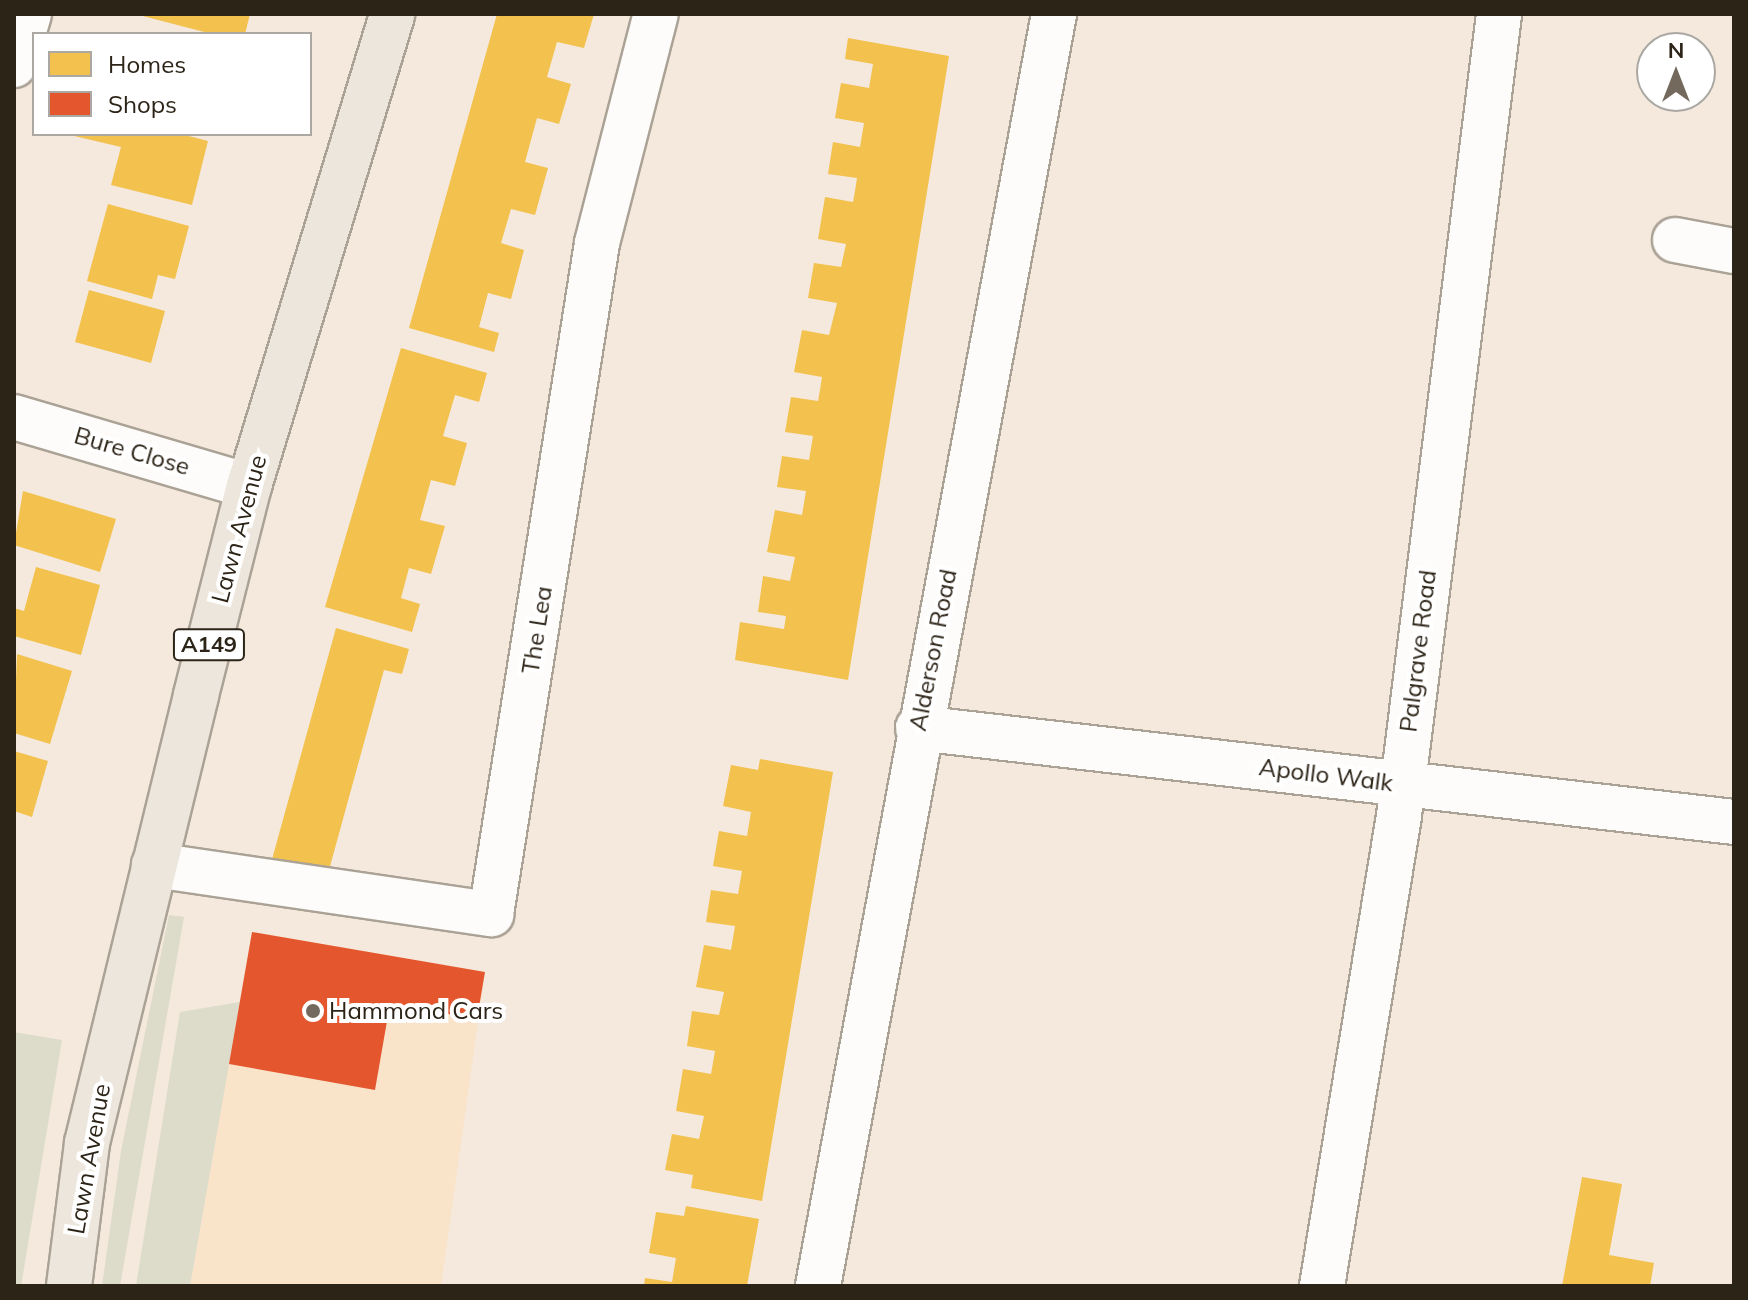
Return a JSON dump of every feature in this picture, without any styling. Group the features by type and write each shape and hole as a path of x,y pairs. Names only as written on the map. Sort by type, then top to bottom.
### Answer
{"main road":[{"name":"Lawn Avenue","path":"69,1286 87,1143 249,486 392,14"}],"street":[{"path":"14,65 29,14"},
{"name":"The Lea","path":"154,865 491,914 597,243 656,14"},
{"name":"Alderson Road","path":"818,1286 918,728 1054,14"},
{"name":"Palgrave Road","path":"1322,1286 1403,784 1499,14"},
{"path":"1675,240 1734,251"},
{"name":"Bure Close","path":"14,417 249,486"},
{"name":"Apollo Walk","path":"918,728 1734,822"}],"shaded area":[{"path":"169,915 184,917 120,1286 102,1286 121,1151"},
{"path":"252,932 485,972 441,1286 190,1286"},
{"path":"240,1002 190,1286 136,1286 180,1012"},
{"path":"14,1032 62,1040 21,1286 14,1286"}],"building: Homes":[{"path":"135,14 250,14 246,32 204,32"},
{"path":"497,14 594,14 584,48 557,42 547,77 571,84 559,124 537,118 525,162 548,168 535,215 511,209 501,243 524,250 511,299 488,293 479,327 499,333 494,352 409,328"},
{"path":"848,38 949,56 848,680 735,660 740,622 784,629 786,616 758,612 763,576 790,581 795,557 767,552 775,510 802,515 806,491 777,487 782,456 809,460 813,436 785,432 791,397 818,401 820,390 822,377 794,372 802,330 829,335 837,303 808,298 814,263 841,267 846,244 818,239 825,197 853,202 855,191 857,178 828,174 833,142 860,147 864,123 835,118 841,83 869,88 873,64 845,59"},
{"path":"74,136 189,136 208,141 192,205 111,185 121,147"},
{"path":"108,204 189,226 175,279 158,275 152,299 87,281"},
{"path":"89,290 165,311 151,363 75,342"},
{"path":"401,348 487,373 479,402 455,395 443,436 467,443 455,486 431,480 420,520 445,526 431,574 409,568 401,598 420,604 412,632 325,607"},
{"path":"23,491 116,519 100,572 14,545"},
{"path":"36,567 100,585 81,655 14,636 14,608 24,611"},
{"path":"336,628 409,649 402,674 384,670 329,870 266,881"},
{"path":"17,654 72,671 50,744 14,733"},
{"path":"14,751 48,761 32,817 14,811"},
{"path":"760,759 833,772 762,1201 691,1188 693,1175 665,1170 672,1134 699,1139 704,1116 676,1111 683,1069 711,1074 715,1051 687,1046 692,1011 719,1015 724,992 696,987 704,945 731,950 735,926 706,922 711,890 738,894 742,871 713,866 719,831 747,836 751,812 723,806 731,765 758,770"},
{"path":"1582,1177 1622,1184 1609,1255 1654,1263 1650,1286 1562,1286"},
{"path":"686,1206 759,1219 747,1286 644,1286 645,1278 672,1282 676,1258 649,1253 656,1212 684,1216"}],"building: Shops":[{"name":"Hammond Cars","path":"252,932 485,972 477,1019 390,1004 375,1090 229,1064"}],"place":[{"name":"Hammond Cars","path":"313,1011"}]}
